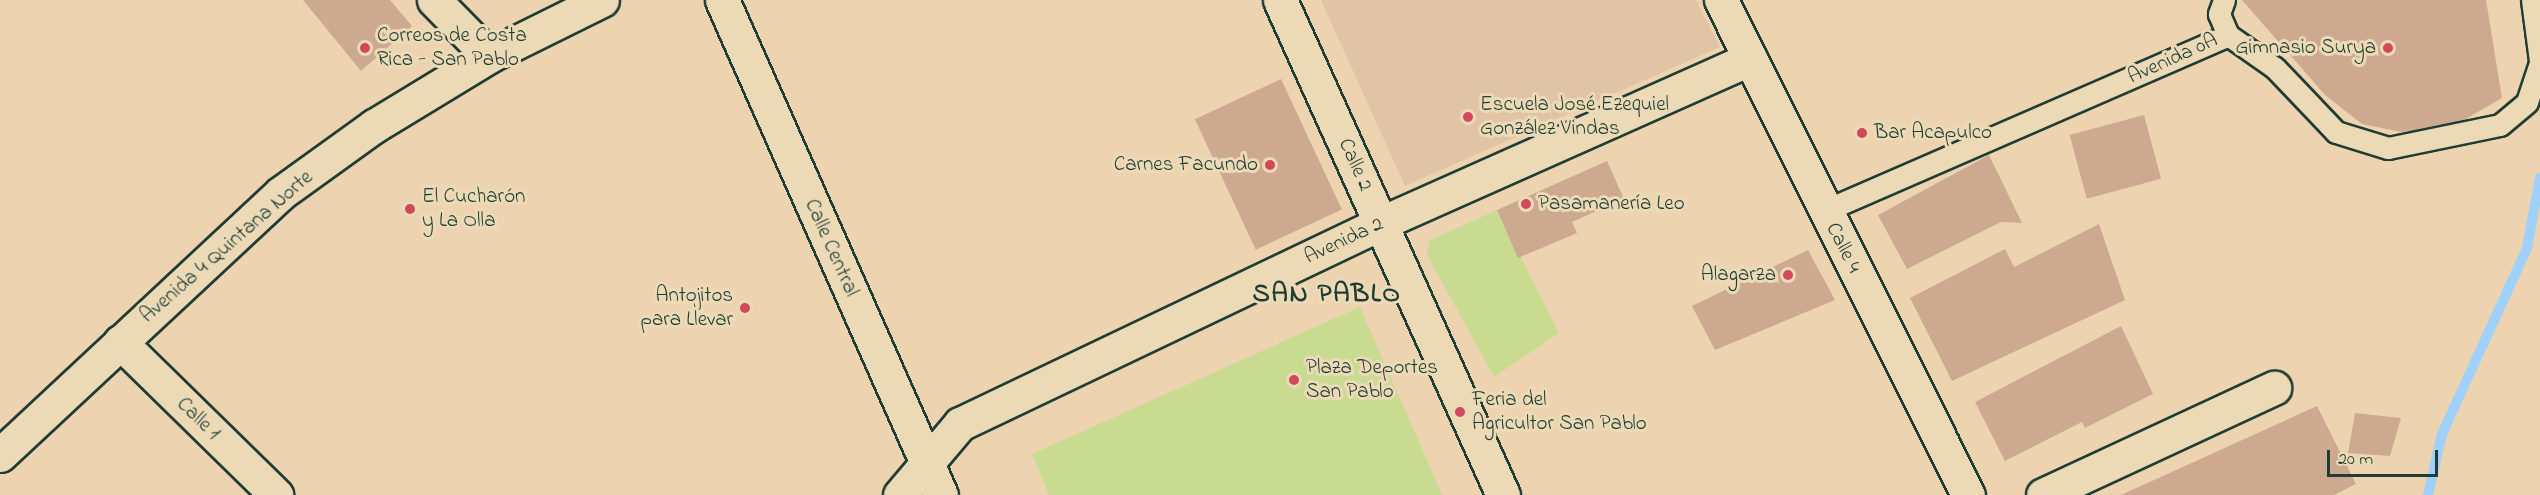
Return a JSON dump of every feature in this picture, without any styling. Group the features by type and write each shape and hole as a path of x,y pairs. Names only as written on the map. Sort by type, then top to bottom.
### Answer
{"street":[{"path":"434,0 489,56"},
{"name":"Avenida 4 Quintana Norte","path":"0,455 281,193 374,126 489,56 602,0"},
{"name":"Calle Central","path":"722,0 941,495"},
{"name":"Calle 2","path":"1280,0 1503,495"},
{"name":"Calle 4","path":"1721,0 1824,211 1968,495"},
{"name":"Avenida 2","path":"900,495 960,424 1381,223 1750,59"},
{"name":"Calle 1","path":"120,342 276,495"},
{"path":"2043,495 2274,388"}],"lane":[{"path":"2224,0 2219,14 2228,35"},
{"name":"Avenida 0A","path":"1824,211 2228,35 2275,68 2336,132 2388,148 2500,125 2527,102 2540,62 2532,0"}],"shaded area":[{"name":"Escuela José Ezequiel González Vindas","path":"1321,0 1696,0 1720,47 1405,186"}],"green space":[{"path":"1497,210 1559,333 1494,377 1427,255 1429,241"},
{"name":"Plaza Deportes San Pablo","path":"1360,307 1442,495 1049,495 1032,454"}],"building":[{"name":"Correos de Costa Rica - San Pablo","path":"303,0 390,0 412,26 361,71"},
{"name":"Gimnasio Surya","path":"2242,0 2486,0 2502,98 2452,127 2401,132 2362,124 2325,95"},
{"name":"Carnes Facundo","path":"1281,79 1342,210 1256,250 1195,119"},
{"path":"2144,115 2161,179 2087,199 2070,135"},
{"path":"1989,155 2022,223 2001,222 1907,269 1878,215"},
{"path":"1607,161 1624,199 1572,222 1577,233 1518,258 1497,210"},
{"path":"2099,224 2125,300 1952,381 1910,298 2005,249 2014,267"},
{"name":"Alagarza","path":"1808,250 1835,300 1715,350 1692,306"},
{"path":"2121,326 2153,394 2085,428 2082,422 2005,461 1975,402"},
{"path":"2317,406 2356,484 2334,495 2121,495"},
{"path":"2355,413 2401,418 2390,456 2348,453"}],"waterway":[{"path":"2428,495 2442,434 2527,248 2540,177"}],"place":[{"name":"Correos de Costa Rica - San Pablo","path":"365,48"},
{"name":"Gimnasio Surya","path":"2388,48"},
{"name":"Escuela José Ezequiel González Vindas","path":"1468,117"},
{"name":"Bar Acapulco","path":"1862,133"},
{"name":"Carnes Facundo","path":"1270,165"},
{"name":"Pasamanería Leo","path":"1526,204"},
{"name":"El Cucharón y La Olla","path":"410,209"},
{"name":"Alagarza","path":"1788,275"},
{"name":"Antojitos para Llevar","path":"745,308"},
{"name":"Plaza Deportes San Pablo","path":"1294,380"},
{"name":"Feria del Agricultor San Pablo","path":"1460,412"}],"district":[{"name":"SAN PABLO","path":"1327,295"}]}
